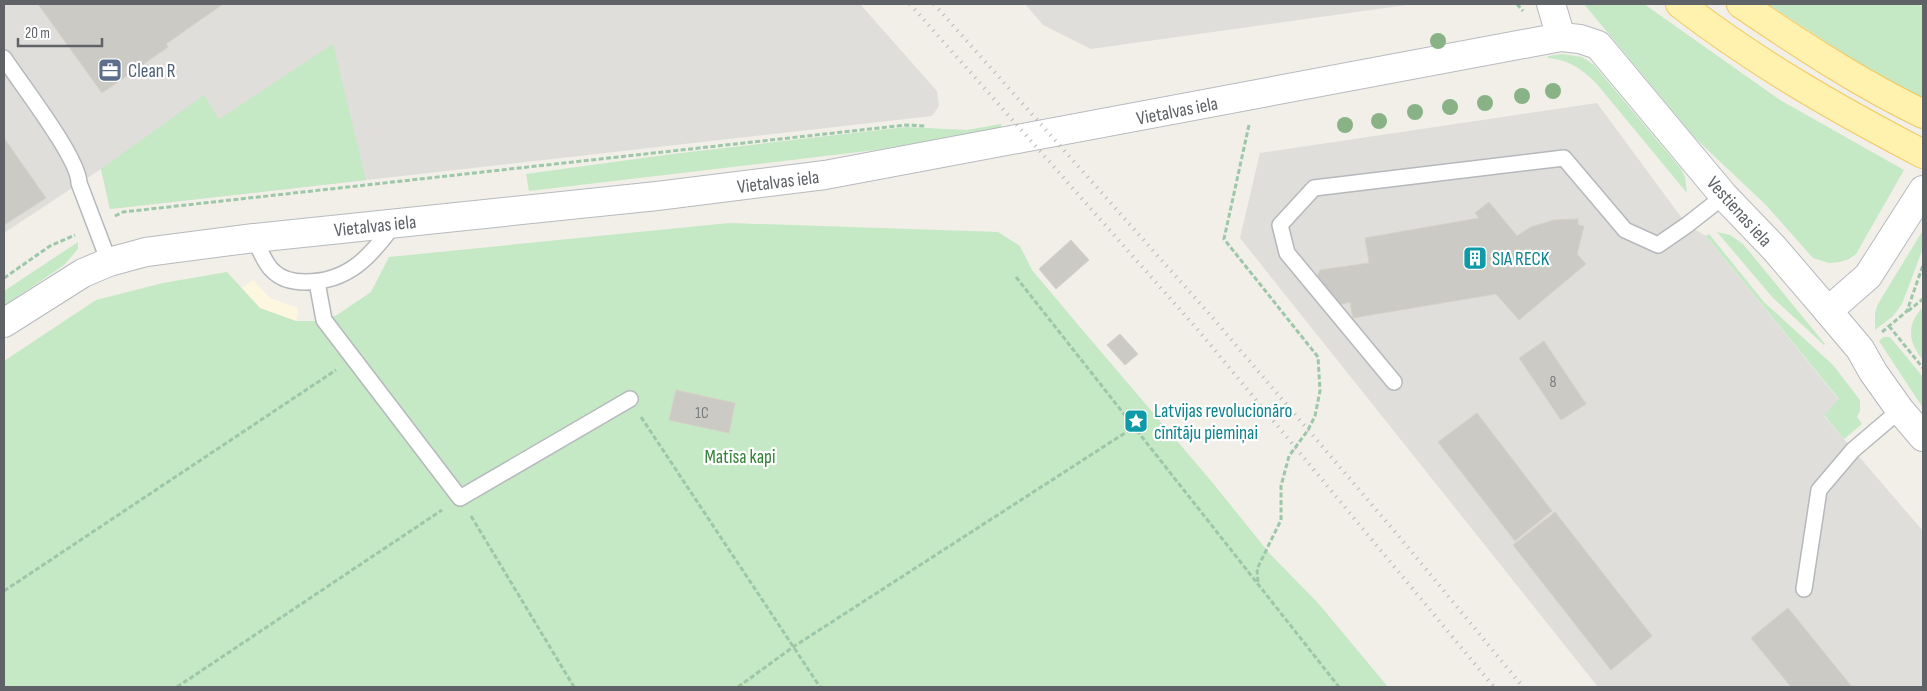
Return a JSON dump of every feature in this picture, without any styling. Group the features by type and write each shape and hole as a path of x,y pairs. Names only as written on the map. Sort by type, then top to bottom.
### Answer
{"main road":[{"path":"1680,4 1786,79 1852,117 1923,154"},
{"path":"1741,4 1884,95 1923,114"}],"street":[{"path":"1551,4 1561,37"},
{"name":"Vestienas iela","path":"1561,37 1580,39 1598,45 1724,196 1774,248 1860,349 1873,372 1900,410 1923,437"},
{"name":"Vietalvas iela","path":"4,323 83,273 109,262 146,252 254,238 657,196 825,175 1561,37"},
{"path":"1828,311 1868,276 1923,190"}],"lane":[{"path":"4,58 62,143 79,174 79,183 109,262"},
{"path":"1394,382 1287,252 1280,225 1314,188 1564,158 1625,230 1658,245 1688,225 1724,196"},
{"path":"254,238 272,270 282,278 296,282 317,282 338,278 362,262 378,246 395,223"},
{"path":"317,282 324,320 460,498 630,399"},
{"path":"1804,588 1819,490 1853,450 1900,410"}],"path":[{"path":"1515,15 1524,13 1517,4"},
{"path":"1251,117 1224,239 1318,357 1320,391 1316,416 1289,456 1281,486 1280,520 1257,569 1258,584"},
{"path":"4,278 50,246 123,212 906,125 931,126"},
{"path":"1908,311 1923,265"},
{"path":"1016,277 1339,687"},
{"path":"1860,349 1923,299"},
{"path":"1889,326 1923,368"},
{"path":"4,591 354,358"},
{"path":"630,399 820,687"},
{"path":"738,687 793,647 1145,420"},
{"path":"177,687 460,498 574,687"}],"shaded area":[{"path":"4,4 860,4 937,91 939,106 932,116 110,209 101,169 4,233"},
{"path":"1025,4 1414,4 1091,49 1043,25"},
{"path":"1597,103 1687,225 1706,236 1839,400 1824,416 1923,531 1923,687 1598,687 1240,238 1260,153"},
{"path":"253,280 270,298 298,308 296,321 260,308 242,288"}],"green space":[{"path":"1584,4 1644,4 1780,100 1904,170 1856,254 1840,262 1829,263 1813,258 1766,205 1695,138"},
{"path":"1768,4 1913,4 1923,6 1923,98 1880,77"},
{"path":"333,44 366,180 110,209 101,169 204,95 219,119"},
{"path":"1562,54 1582,57 1594,65 1681,169 1685,177 1687,193 1586,73 1575,66 1548,58 1548,56"},
{"path":"1001,124 1002,129 875,150 529,191 526,174 672,154 906,127 967,130"},
{"name":"Matīsa kapi","path":"729,223 998,232 1020,246 1032,270 1212,482 1270,554 1318,603 1388,687 4,687 4,361 96,300 163,283 227,272 260,308 296,321 317,321 337,315 371,292 389,257"},
{"path":"1923,230 1923,248 1902,304 1893,316 1875,330 1875,313 1878,304"},
{"path":"1717,232 1730,235 1743,244 1824,345 1773,298"},
{"path":"1709,234 1764,302 1833,365 1860,400 1860,411 1857,417 1862,424 1844,439 1824,415 1839,399 1706,236"},
{"path":"78,242 78,249 64,265 4,306 4,291"},
{"path":"1923,307 1923,360 1914,347 1911,334 1914,320"},
{"path":"1884,337 1890,337 1923,377 1923,408 1879,341"}],"building":[{"name":"Clean R","path":"38,4 223,4 166,44 168,47 102,93"},
{"path":"4,138 46,198 4,225"},
{"name":"SIA RECK","path":"1489,202 1517,236 1531,227 1554,220 1578,219 1578,225 1584,226 1577,254 1586,264 1519,320 1496,294 1353,318 1350,302 1338,305 1316,279 1320,270 1369,263 1365,238 1479,218 1475,213"},
{"path":"1071,240 1089,260 1056,289 1039,269"},
{"path":"1120,334 1138,354 1125,365 1107,345"},
{"path":"1544,341 1586,404 1561,420 1519,358"},
{"path":"676,390 735,403 729,433 669,420"},
{"path":"1477,413 1552,511 1515,541 1438,442"},
{"path":"1555,512 1652,636 1611,670 1513,545"},
{"path":"1788,608 1852,687 1791,687 1751,638"}],"railway":[{"path":"910,4 1198,330 1494,687"},
{"path":"934,4 1212,317 1402,540 1523,687"}],"place":[{"name":"Clean R","path":"110,70"},
{"name":"SIA RECK","path":"1475,258"},
{"name":"Latvijas revolucionāro cīnītāju piemiņai","path":"1136,421"}]}
